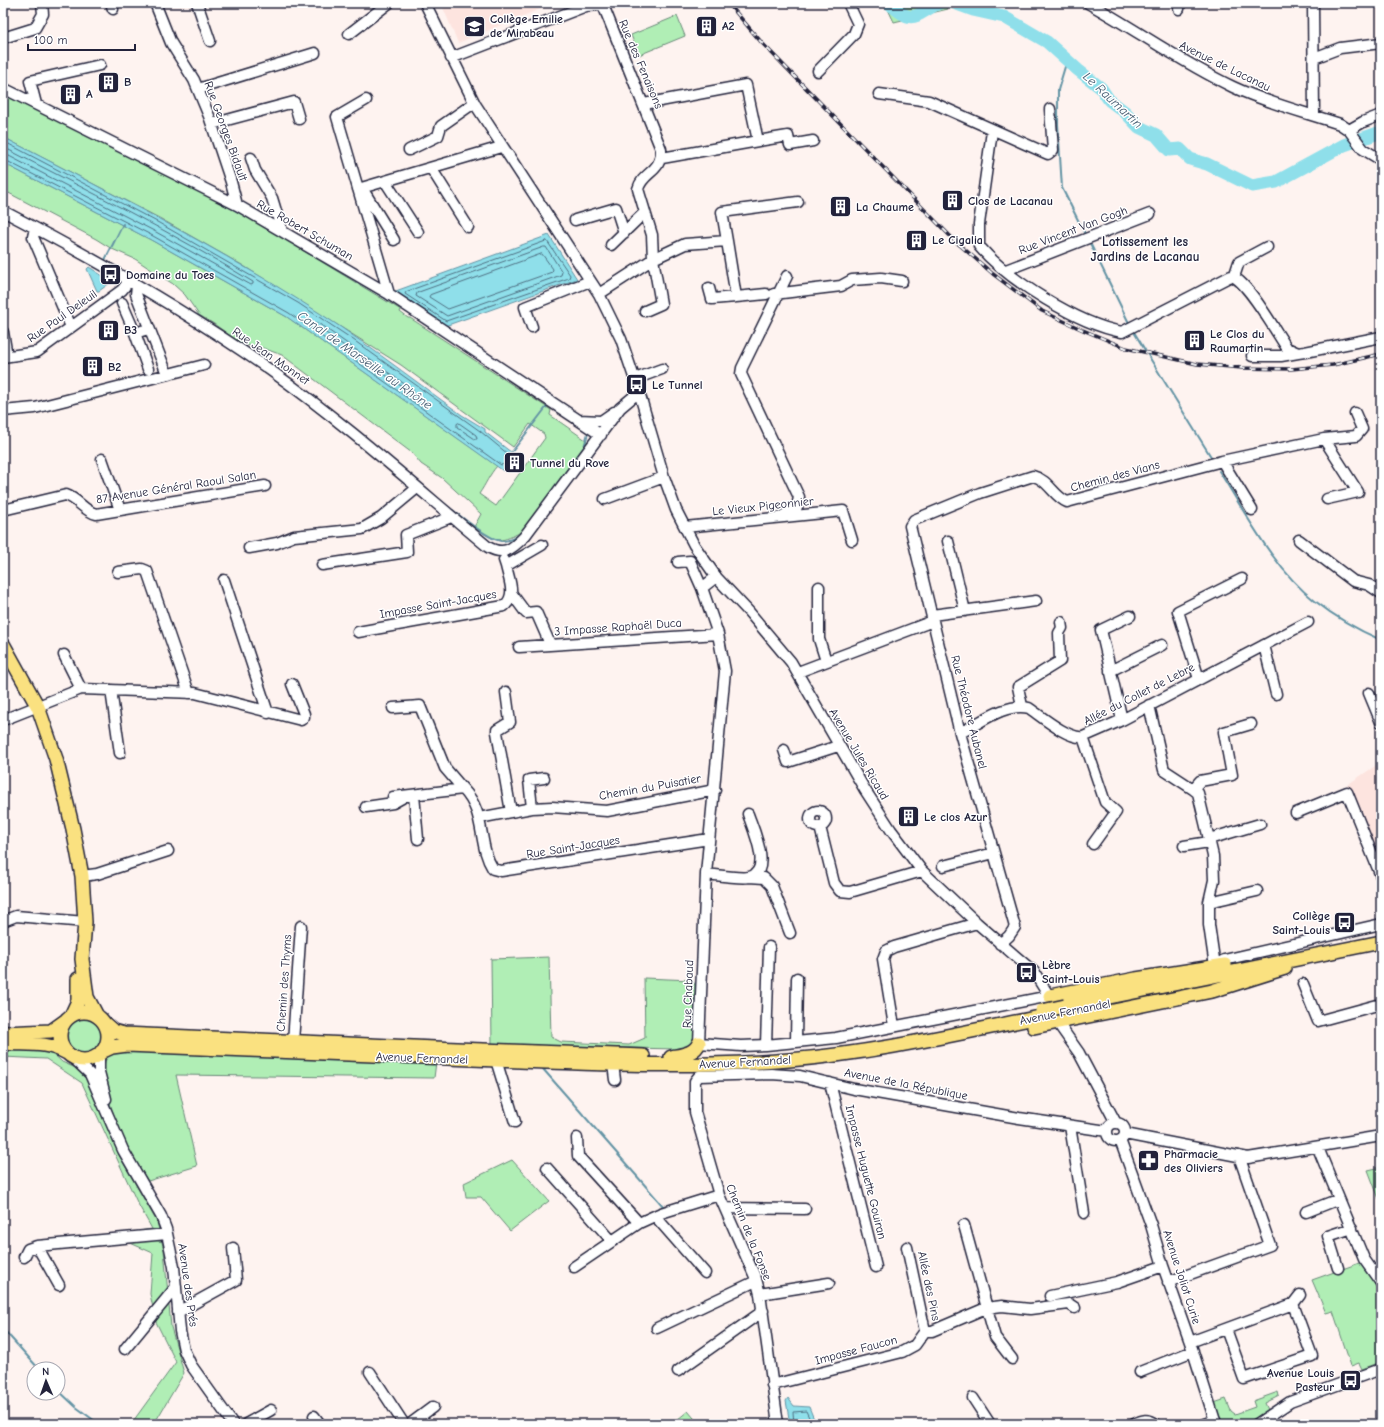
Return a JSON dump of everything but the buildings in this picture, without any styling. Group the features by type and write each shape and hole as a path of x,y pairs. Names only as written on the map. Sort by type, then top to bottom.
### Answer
{"main road":[{"path":"3,644 38,707 56,759 73,828 82,876 84,922 82,959 87,997 101,1020 108,1039 100,1053 84,1060 76,1058 54,1046 42,1044 3,1043"},
{"name":"Avenue Fernandel","path":"100,1053 112,1047 126,1045 313,1054 613,1064 716,1064 791,1060 885,1048 1054,1010 1326,952 1381,942"},
{"name":"Avenue Fernandel","path":"101,1020 113,1031 124,1034 671,1057 735,1057 818,1051 898,1039 1381,949"},
{"path":"1054,1010 1215,966 1326,952"},
{"path":"68,1054 60,1041 61,1028 78,1001 78,974 82,959"},
{"path":"3,1033 51,1031 68,1019 84,1012 101,1020"},
{"path":"671,1057 692,1052 699,1043"}],"street":[{"path":"3,38 35,28 43,14 42,3"},
{"name":"Rue Georges Bidault","path":"155,3 170,43 198,89 212,124 237,205"},
{"path":"197,3 210,41"},
{"path":"349,34 389,3"},
{"name":"Avenue Jules Ricaud","path":"425,3 474,103 501,147 599,294 621,339 635,379 664,477 676,510 694,545 716,577 749,612 798,672 838,746 891,830 922,871 1022,964 1034,972 1116,1123"},
{"path":"818,71 854,34 858,24 848,3"},
{"name":"Avenue de Lacanau","path":"1088,3 1158,46 1234,87 1267,102 1314,115 1340,124 1349,130"},
{"path":"1313,3 1314,115"},
{"name":"Rue des Fenaisons","path":"451,58 586,6 607,4 661,149 662,158"},
{"path":"1314,58 1340,48 1381,43"},
{"path":"198,89 315,53"},
{"path":"36,104 30,81 100,65"},
{"path":"644,104 746,85 758,141"},
{"name":"Rue Robert Schuman","path":"3,88 237,205 389,294 579,420 602,428"},
{"path":"879,94 929,101 992,131 1048,154 1053,150 1050,109"},
{"path":"366,100 337,117 360,188 389,294"},
{"path":"212,124 294,102 299,119"},
{"path":"409,150 438,136 440,126 474,103"},
{"path":"1381,115 1363,122 1349,130 1363,149 1381,160"},
{"path":"992,131 979,224 979,246 987,256 1006,270 1053,303 1081,318 1108,329 1122,332 1225,278 1234,277 1247,288 1287,348 1298,353"},
{"path":"645,311 661,304 653,259 652,235 638,189 640,183 657,167 662,158 788,136 790,145 813,141"},
{"path":"360,188 501,147"},
{"path":"251,158 255,170 272,198 282,231"},
{"path":"431,168 468,227"},
{"path":"385,181 418,232"},
{"path":"360,188 394,240"},
{"path":"736,297 722,212 798,202"},
{"path":"576,220 616,208 624,233"},
{"name":"Rue Jean Monnet","path":"3,211 185,313 270,370 344,427 488,547 496,551 502,551"},
{"path":"611,245 645,212"},
{"name":"Rue Vincent Van Gogh","path":"1006,270 1150,214"},
{"path":"35,228 33,237 71,327"},
{"path":"599,294 653,259 685,244 727,241"},
{"path":"1234,277 1239,262 1267,247"},
{"path":"781,517 797,507 799,497 741,374 742,368 773,294 787,276"},
{"path":"709,288 712,299 841,286 852,280 881,278 902,281"},
{"path":"532,327 525,307 590,281"},
{"path":"133,284 148,329 167,374"},
{"name":"Rue Paul Deleuil","path":"5,356 37,352 122,290 133,284"},
{"path":"122,303 148,369"},
{"path":"135,333 148,329"},
{"path":"3,332 5,356"},
{"path":"1252,356 1281,356 1381,337"},
{"path":"3,411 35,408 204,365"},
{"path":"635,379 662,369"},
{"path":"502,551 513,548 524,537 602,428 620,408 639,392"},
{"name":"Chemin des Vians","path":"932,618 910,526 914,520 980,493 1034,476 1041,478 1059,499 1067,502 1222,461 1324,439 1356,436 1362,429 1355,413"},
{"path":"1324,439 1358,492 1327,499"},
{"path":"102,459 120,510"},
{"path":"1222,461 1252,510"},
{"path":"605,499 664,477"},
{"name":"87 Avenue Général Raoul Salan","path":"3,510 66,495 72,497 86,510 96,514 264,486"},
{"path":"249,548 277,543 294,536 362,529 381,518 417,488"},
{"name":"Le Vieux Pigeonnier","path":"685,527 843,511 852,540"},
{"path":"322,565 407,552 406,535 451,517"},
{"path":"1299,540 1353,581 1369,585 1381,593"},
{"path":"948,541 965,611"},
{"path":"506,566 542,546"},
{"name":"Impasse Saint-Jacques","path":"358,632 504,606 510,601 512,594 502,551"},
{"name":"Rue Chabaud","path":"678,562 690,561 702,588 718,634 725,671 706,874 699,1043 741,1046 766,1045 866,1033 894,1026 1054,1010"},
{"path":"118,572 142,569 147,571 189,693"},
{"path":"702,588 716,577"},
{"path":"1199,679 1178,611 1242,579"},
{"path":"224,580 268,713"},
{"path":"819,587 819,639 826,661"},
{"path":"512,594 526,613 536,612 550,644"},
{"path":"798,672 932,618 965,611 1036,601"},
{"path":"1122,720 1101,630 1130,616"},
{"name":"Rue Théodore Aubanel","path":"932,618 960,733 1015,927 1010,936 1000,944"},
{"path":"960,733 1006,710 1022,706 1018,687 1060,661 1059,633 1062,628 1061,622"},
{"name":"Allée du Collet de Lebre","path":"1022,706 1029,708 1069,735 1077,738 1083,737 1122,720 1308,622"},
{"name":"3 Impasse Raphaël Duca","path":"519,647 718,634"},
{"path":"1110,670 1162,645"},
{"path":"1264,645 1276,694"},
{"path":"64,656 81,689"},
{"path":"3,720 81,689 189,693 301,720 304,717 292,684"},
{"path":"111,690 120,753"},
{"path":"506,692 510,722 497,730 497,732 513,812"},
{"path":"1369,693 1381,722"},
{"path":"1150,705 1164,770 1198,793 1213,856 1214,880 1209,902 1209,925 1215,966 1224,960 1292,943 1381,924"},
{"path":"393,708 420,706 445,768 472,799 479,818"},
{"path":"1193,789 1200,781 1232,775 1224,732 1251,724"},
{"path":"1083,737 1105,802 1116,812 1093,844"},
{"path":"784,750 788,762 838,746"},
{"path":"508,766 513,812"},
{"path":"532,808 529,780 544,778"},
{"path":"392,797 463,790"},
{"name":"Chemin du Puisatier","path":"479,818 532,808 552,807 607,811 714,790"},
{"path":"1296,813 1347,792 1381,876"},
{"path":"366,807 393,803 410,795"},
{"path":"410,795 418,839"},
{"path":"748,814 760,854 761,865 758,873 749,877"},
{"name":"Rue Saint-Jacques","path":"479,818 488,861 493,869 501,871 709,839"},
{"path":"1184,846 1260,824"},
{"path":"820,827 834,883 840,891 850,892 922,871"},
{"path":"82,876 97,874 168,851"},
{"path":"943,866 994,853"},
{"path":"706,874 764,878 772,886 790,933"},
{"path":"1209,902 1257,892"},
{"path":"3,921 16,916 84,922"},
{"path":"894,1026 883,959 886,951 894,947 977,923"},
{"name":"Chemin des Thyms","path":"293,1042 301,926"},
{"path":"766,1045 769,947"},
{"path":"796,1042 797,978"},
{"path":"1303,984 1318,1021 1381,1004"},
{"name":"Avenue des Prés","path":"100,1053 99,1072 111,1125"},
{"name":"Avenue des Prés","path":"68,1054 90,1074 123,1150 161,1216 167,1234 176,1287 184,1350 191,1365 233,1424"},
{"path":"496,1060 515,1122"},
{"path":"613,1064 614,1080"},
{"name":"Avenue de la République","path":"700,1076 772,1074 800,1076 854,1090 1107,1131"},
{"name":"Chemin de la Fonse","path":"700,1076 695,1081 695,1112 719,1195 756,1281 760,1294 778,1424"},
{"name":"Impasse Huguette Gouiran","path":"830,1083 876,1267"},
{"path":"1123,1137 1122,1125 1116,1123 1110,1125 1107,1131 1111,1140 1123,1137 1248,1158 1318,1148 1381,1136"},
{"path":"1070,1126 1084,1213"},
{"name":"Avenue Joliot Curie","path":"1123,1137 1168,1282 1191,1346 1215,1422"},
{"path":"577,1138 578,1156 639,1223"},
{"path":"1318,1148 1364,1259 1381,1283"},
{"path":"1168,1282 1270,1245 1239,1156"},
{"path":"547,1168 612,1241"},
{"path":"574,1267 639,1223 655,1216 719,1195"},
{"path":"1306,1212 1339,1199"},
{"path":"725,1208 805,1209"},
{"path":"655,1216 705,1273"},
{"path":"964,1225 995,1337 1012,1359"},
{"path":"1338,1268 1328,1236 1352,1228"},
{"path":"24,1257 28,1249 37,1246 167,1234"},
{"path":"37,1246 59,1285"},
{"name":"Allée des Pins","path":"907,1247 925,1331"},
{"path":"178,1312 236,1280 233,1248"},
{"path":"1050,1296 1102,1286 1163,1266"},
{"path":"658,1328 756,1281"},
{"path":"760,1294 829,1283"},
{"path":"125,1348 176,1287"},
{"path":"1140,1372 1226,1329 1293,1304 1300,1295"},
{"path":"925,1331 932,1331 986,1308 1002,1306 1030,1309 1069,1304 1075,1308"},
{"path":"1226,1329 1244,1379 1312,1356 1293,1304"},
{"path":"678,1371 762,1311"},
{"name":"Impasse Faucon","path":"772,1385 902,1352 915,1345 925,1331"},
{"path":"1257,1424 1290,1402 1381,1369"},
{"path":"370,1372 404,1424"},
{"path":"973,1398 990,1424"},
{"path":"1268,1424 1290,1402"},
{"path":"410,1424 433,1407"},
{"path":"246,1424 271,1410"},
{"path":"1134,1424 1146,1420 1151,1420 1156,1424"},
{"path":"1204,1424 1215,1422"}],"shaded area":[{"name":"Collège Emilie de Mirabeau","path":"441,3 539,3 540,9 458,43"},
{"path":"1381,762 1381,870 1347,785"}],"green space":[{"path":"885,3 945,3 948,9 894,22"},
{"path":"677,16 685,36 639,55 631,35"},
{"path":"3,92 233,208 401,310 400,312 408,318 551,410 550,415 593,445 521,532 507,539 501,540 487,536 474,527 481,514 442,478 421,464 412,453 282,355 257,346 243,345 199,315 185,295 173,284 135,259 112,249 3,190 3,163 151,240 287,317 497,466 479,494 496,506 545,438 544,434 530,424 513,447 401,365 242,265 161,219 3,137"},
{"path":"549,957 551,1037 561,1042 629,1045 645,1038 644,978 692,980 695,985 694,1042 689,1048 677,1049 492,1045 491,959"},
{"path":"83,1017 93,1020 99,1026 102,1036 99,1046 93,1052 83,1055 73,1052 67,1046 64,1036 67,1026 73,1020"},
{"path":"3,1045 47,1048 62,1062 78,1069 85,1077 120,1157 157,1222 164,1250 171,1327 184,1373 154,1424 131,1424 176,1362 156,1322 150,1294 153,1253 128,1242 126,1233 152,1229 137,1202 82,1083 46,1059 3,1057"},
{"path":"123,1050 436,1062 434,1078 176,1075 197,1166 148,1181 125,1144 105,1085 104,1065 107,1058 112,1054"},
{"path":"512,1160 549,1201 510,1231 481,1197 466,1197 464,1183"},
{"path":"1381,1167 1381,1204 1368,1170"},
{"path":"1362,1262 1381,1290 1381,1362 1362,1369 1359,1363 1351,1366 1333,1311 1326,1313 1312,1280"},
{"path":"1278,1392 1279,1396 1265,1403 1268,1410 1247,1424 1223,1424 1214,1403 1226,1399 1231,1411 1235,1414 1255,1407 1253,1401"},
{"path":"688,1411 699,1424 672,1424"}],"water":[{"name":"Canal de Marseille au Rhône","path":"3,137 190,236 320,313 462,415 485,429 485,432 516,456 504,471 502,470 287,317 151,240 3,163"},
{"path":"549,235 577,279 445,326 393,292"},
{"path":"89,267 109,280 110,283 97,291 87,269"},
{"path":"788,1398 794,1406 809,1407 816,1424 790,1424 786,1401"}],"waterway":[{"name":"Le Raumartin","path":"889,3 904,15 909,17 918,15 939,3"},
{"name":"Le Raumartin","path":"954,3 973,10 1004,17 1047,42 1078,70 1101,88 1109,100 1125,112 1139,127 1156,135 1169,150 1180,149 1190,159 1207,164 1252,186 1276,182 1344,145 1381,132"},
{"path":"1067,60 1058,90 1058,124 1062,188 1086,236"},
{"path":"215,199 250,218"},
{"path":"3,205 19,214"},
{"path":"105,260 123,224"},
{"path":"267,228 395,304 438,332"},
{"path":"1089,241 1129,323"},
{"path":"92,253 109,263"},
{"path":"1134,332 1145,350"},
{"path":"1148,355 1213,460"},
{"path":"511,453 548,405"},
{"path":"435,496 468,522 488,535 503,541 512,539 520,534 584,447 588,433 586,431"},
{"path":"1219,471 1262,540 1286,573 1300,588 1339,618 1381,640"},
{"path":"543,1069 663,1206"},
{"path":"3,1329 32,1361"},
{"path":"66,1398 99,1424"}],"railway":[{"path":"728,3 762,43 954,240 993,274 1042,311 1126,348 1197,364 1242,368 1291,369 1333,365 1381,354"}],"place":[{"name":"Collège Emilie de Mirabeau","path":"475,26"},
{"name":"A2","path":"706,26"},
{"name":"B","path":"108,82"},
{"name":"A","path":"70,94"},
{"name":"Clos de Lacanau","path":"952,201"},
{"name":"La Chaume","path":"840,207"},
{"name":"Le Cigalia","path":"917,240"},
{"name":"Domaine du Toes","path":"111,275"},
{"name":"B3","path":"109,330"},
{"name":"Le Clos du Raumartin","path":"1195,341"},
{"name":"B2","path":"93,367"},
{"name":"Le Tunnel","path":"637,385"},
{"name":"Tunnel du Rove","path":"515,463"},
{"name":"Le clos Azur","path":"909,817"},
{"name":"Collège Saint-Louis","path":"1345,923"},
{"name":"Lèbre Saint-Louis","path":"1027,972"},
{"name":"Pharmacie des Oliviers","path":"1149,1161"},
{"name":"Avenue Louis Pasteur","path":"1350,1380"}],"district":[{"name":"Lotissement les Jardins de Lacanau","path":"1145,248"}]}
